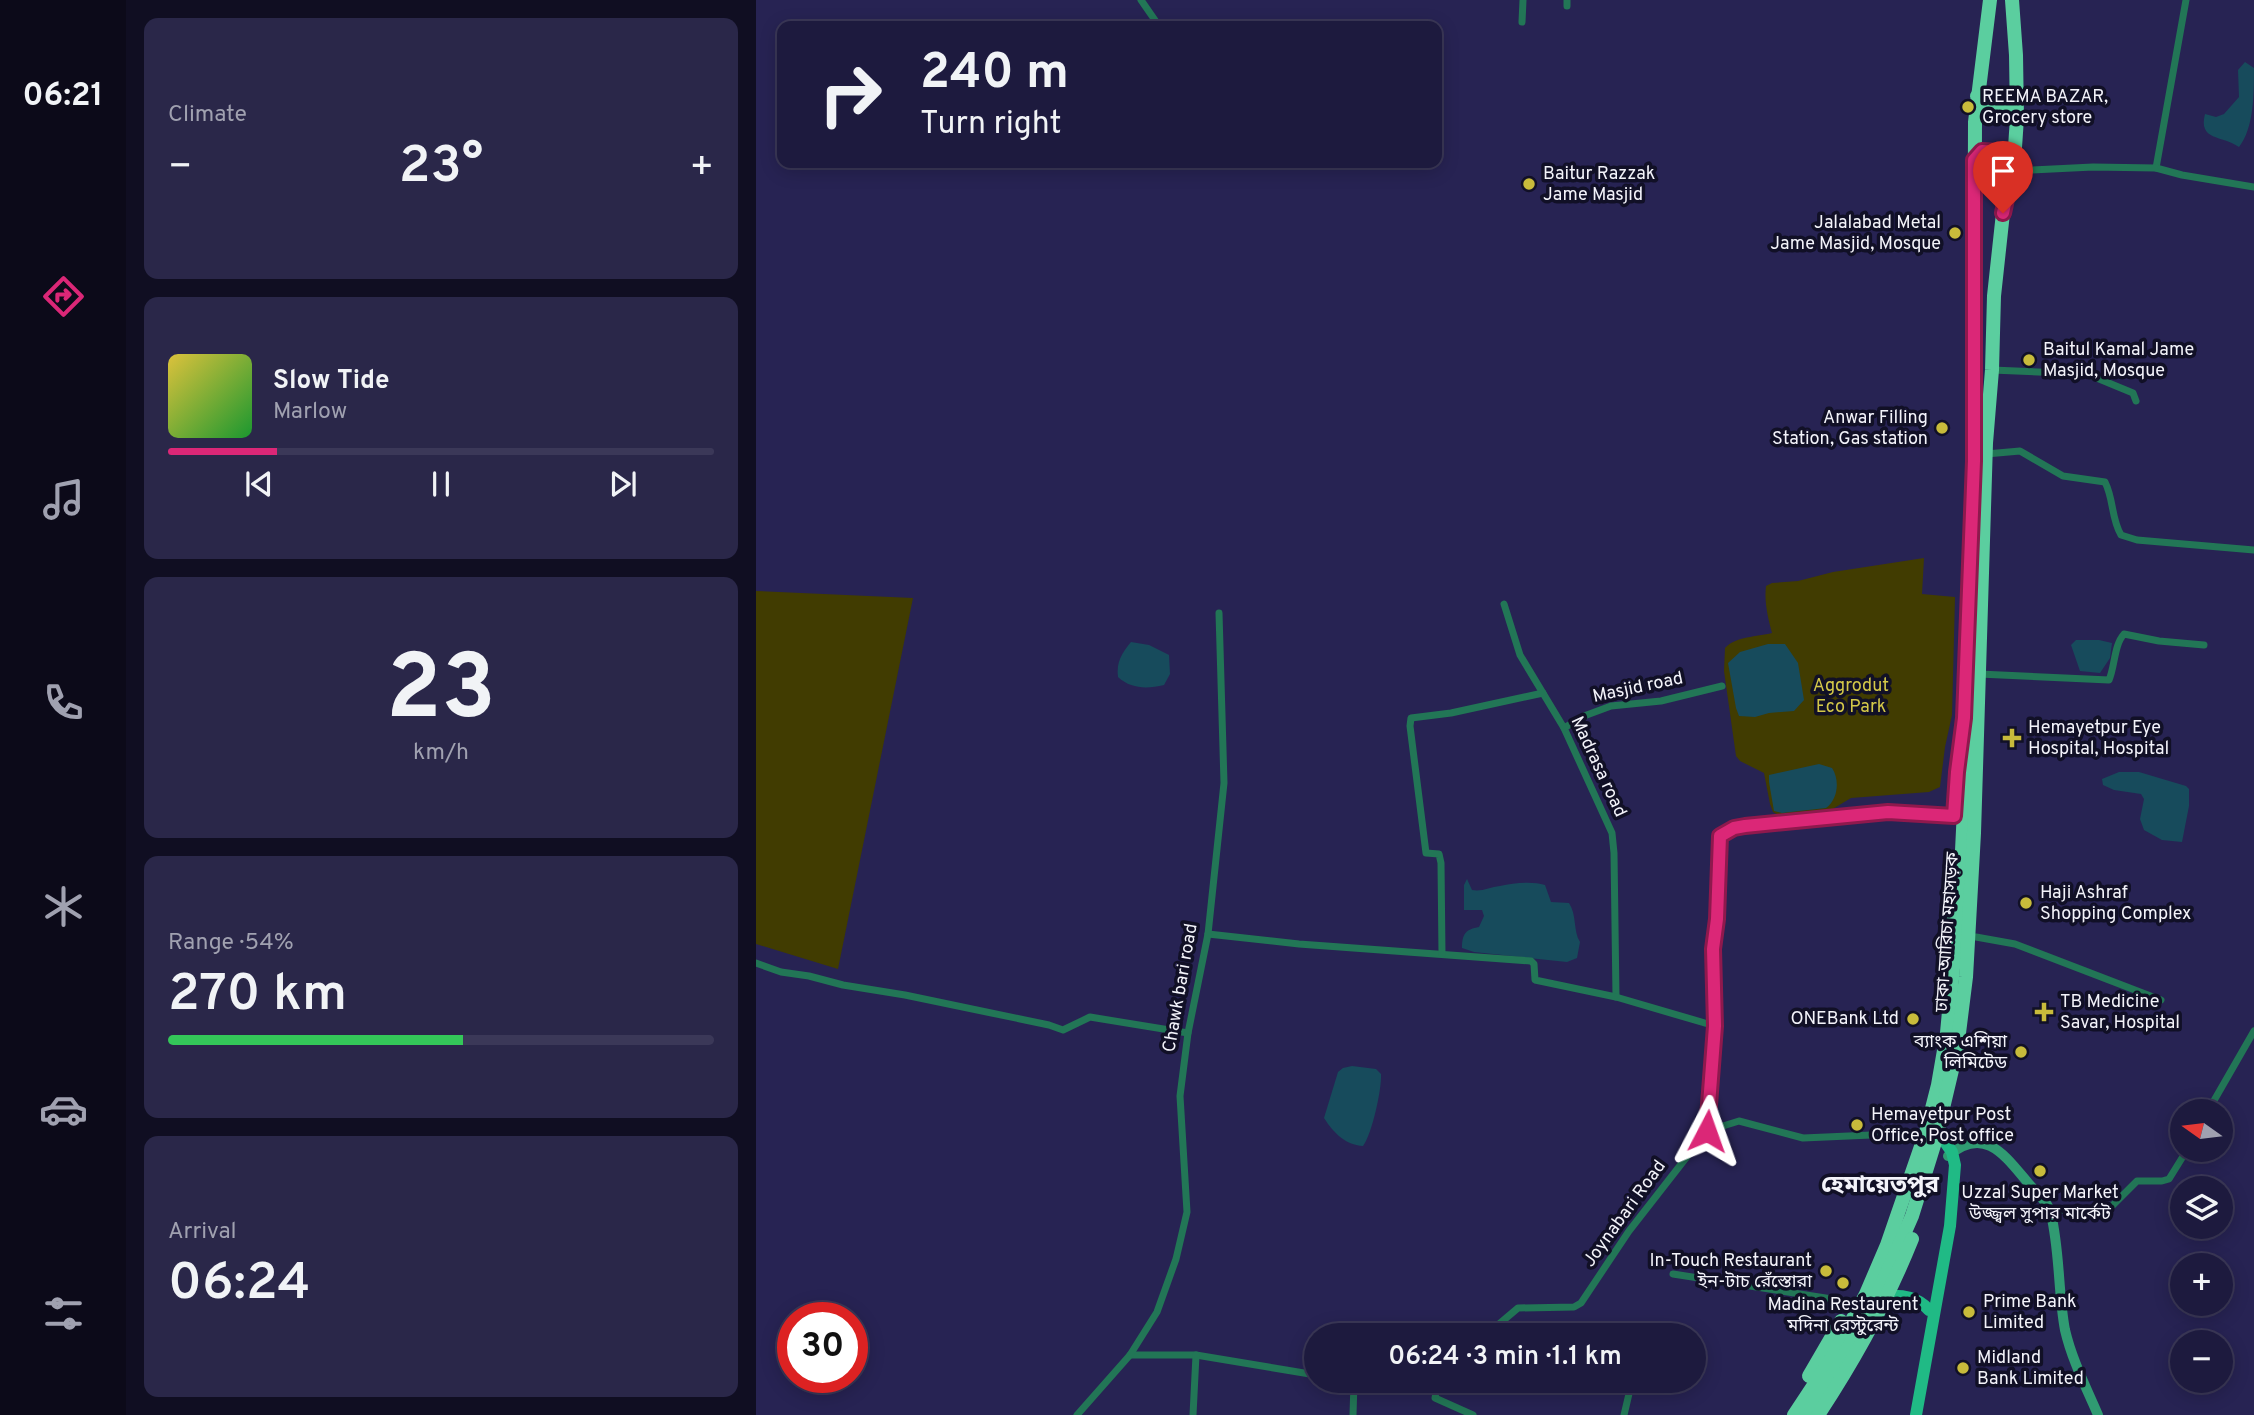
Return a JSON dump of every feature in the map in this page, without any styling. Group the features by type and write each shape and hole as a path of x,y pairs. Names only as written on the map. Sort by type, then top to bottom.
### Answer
{"highway":[{"name":"ঢাকা-আরিচা মহাসড়ক","path":"1805,1415 1838,1367 1879,1291 1912,1216 1935,1142 1957,1049 1966,977 1974,833 1970,733 1974,461 1974,160 1977,96 1990,0"},
{"name":"ঢাকা-আরিচা মহাসড়ক","path":"1794,1415 1833,1356 1866,1294 1904,1199 1929,1121 1947,1033 1957,933 1970,733 1979,674 1986,454 1996,265 2012,167 2017,101 2012,0"},
{"path":"1977,96 1993,110 2003,109 2017,101"},
{"path":"1974,160 1982,151 2001,152 2012,167"},
{"path":"1783,1415 1818,1362 1852,1302 1885,1229 1917,1133 1939,1023 1957,772 1970,733"},
{"path":"1818,1415 1856,1356 1887,1297 1947,1150 1971,1012 1982,857 1984,759 1970,733"}],"main road":[{"path":"1916,1413 1929,1310 1944,1225 1949,1165 1947,1150"},
{"path":"1916,1413 1950,1226 1955,1165 1947,1150"},
{"path":"1887,1297 1898,1295 1922,1301 1929,1310"}],"street":[{"path":"1141,0 1156,21"},
{"path":"1522,22 1523,0"},
{"path":"2156,168 2186,0"},
{"path":"2012,167 2156,168 2254,187"},
{"path":"1992,370 2087,374 2133,393 2136,401"},
{"path":"1986,454 2020,451 2063,476 2105,482 2112,495 2116,527 2121,535 2137,540 2254,550"},
{"name":"Madrasa road","path":"1504,604 1520,654 1564,727 1612,833 1616,997"},
{"name":"Chawk bari road","path":"1077,1415 1130,1355 1157,1312 1176,1259 1187,1212 1180,1096 1188,1033 1208,934 1224,783 1219,613"},
{"path":"1979,674 2109,680 2119,640 2124,634 2159,641 2204,645"},
{"name":"Masjid road","path":"1564,727 1611,706 1661,701 1722,685"},
{"path":"1442,954 1441,863 1438,854 1426,853 1411,718 1451,713 1543,693"},
{"path":"1917,1133 1802,1138 1739,1121 1707,1131 1715,1026 1713,949 1718,909 1720,840 1723,834 1734,828 1859,814 1888,812 1954,816"},
{"path":"1208,934 1299,944 1531,961 1534,964 1535,980 1616,997 1715,1026"},
{"path":"1976,937 2015,944 2161,1000"},
{"path":"756,963 781,972 905,995 1063,1030 1090,1017 1188,1033"},
{"path":"2215,1099 2254,1031"},
{"name":"Joynabari Road","path":"1500,1323 1518,1308 1574,1307 1581,1303 1629,1231 1707,1131"},
{"path":"1947,1150 1988,1144 2001,1151 2051,1210 2066,1333 2075,1363 2098,1415"},
{"path":"2051,1210 2105,1210 2137,1181 2169,1179 2179,1162"},
{"path":"1673,1274 1852,1302"},
{"path":"1130,1355 1196,1355 1304,1373"},
{"path":"1193,1415 1196,1355"},
{"path":"1353,1415 1354,1393"},
{"path":"1436,1393 1435,1398 1473,1415"},
{"path":"1624,1415 1629,1393"}],"green space":[{"name":"Aggrodut Eco Park","path":"1924,558 1922,594 1955,597 1952,715 1940,787 1929,792 1851,798 1831,810 1778,815 1773,812 1770,804 1764,773 1740,761 1736,756 1724,671 1725,648 1741,639 1772,633 1766,586 1772,583 1798,581 1833,572"},
{"path":"756,591 913,598 838,969 756,944"}],"water":[{"path":"2245,62 2254,68 2253,99 2248,130 2239,147 2208,133 2204,123 2205,114 2216,117 2224,114 2239,97 2238,70"},
{"path":"2076,640 2112,643 2110,658 2100,673 2080,671 2071,645"},
{"path":"1131,642 1149,645 1169,655 1170,674 1164,685 1140,687 1128,684 1118,677 1120,658"},
{"path":"1768,644 1785,644 1798,663 1804,700 1794,711 1755,717 1739,716 1728,663 1740,652"},
{"path":"1819,764 1832,768 1836,778 1835,795 1830,804 1826,808 1782,813 1774,811 1769,775"},
{"path":"2119,772 2139,772 2189,789 2189,806 2182,842 2162,840 2144,830 2140,819 2144,799 2141,794 2114,790 2103,785 2102,779"},
{"path":"1467,879 1472,890 1517,883 1545,885 1551,902 1569,903 1580,942 1577,958 1567,962 1474,952 1462,948 1466,933 1479,927 1484,916 1482,910 1464,910 1464,885"},
{"path":"1352,1066 1376,1069 1381,1074 1376,1111 1363,1146 1340,1137 1324,1118 1338,1072"}],"place":[{"name":"REEMA BAZAR, Grocery store","path":"1968,107"},
{"name":"Baitur Razzak Jame Masjid","path":"1529,184"},
{"name":"Jalalabad Metal Jame Masjid, Mosque","path":"1955,233"},
{"name":"Baitul Kamal Jame Masjid, Mosque","path":"2029,360"},
{"name":"Anwar Filling Station, Gas station","path":"1942,428"},
{"name":"Hemayetpur Eye Hospital, Hospital","path":"2012,738"},
{"name":"Haji Ashraf Shopping Complex","path":"2026,903"},
{"name":"TB Medicine Savar, Hospital","path":"2044,1012"},
{"name":"ONEBank Ltd","path":"1913,1019"},
{"name":"ব্যাংক এশিয়া লিমিটেড","path":"2021,1052"},
{"name":"Hemayetpur Post Office, Post office","path":"1857,1125"},
{"name":"Uzzal Super Market উজ্জ্বল সুপার মার্কেট","path":"2040,1171"},
{"name":"In-Touch Restaurant ইন-টাচ রেঁস্তোরা","path":"1826,1271"},
{"name":"Madina Restaurent মদিনা রেস্টুরেন্ট","path":"1843,1283"},
{"name":"Prime Bank Limited","path":"1969,1312"},
{"name":"Midland Bank Limited","path":"1963,1368"}],"district":[{"name":"হেমায়েতপুর","path":"1880,1186"}],"route":[{"path":"1707,1131 1715,1026 1713,949 1719,889 1720,836 1734,828 1745,826 1859,814 1888,812 1954,816 1964,718 1974,461 1974,160 1982,151 2001,152 2014,162 2003,213"}]}
